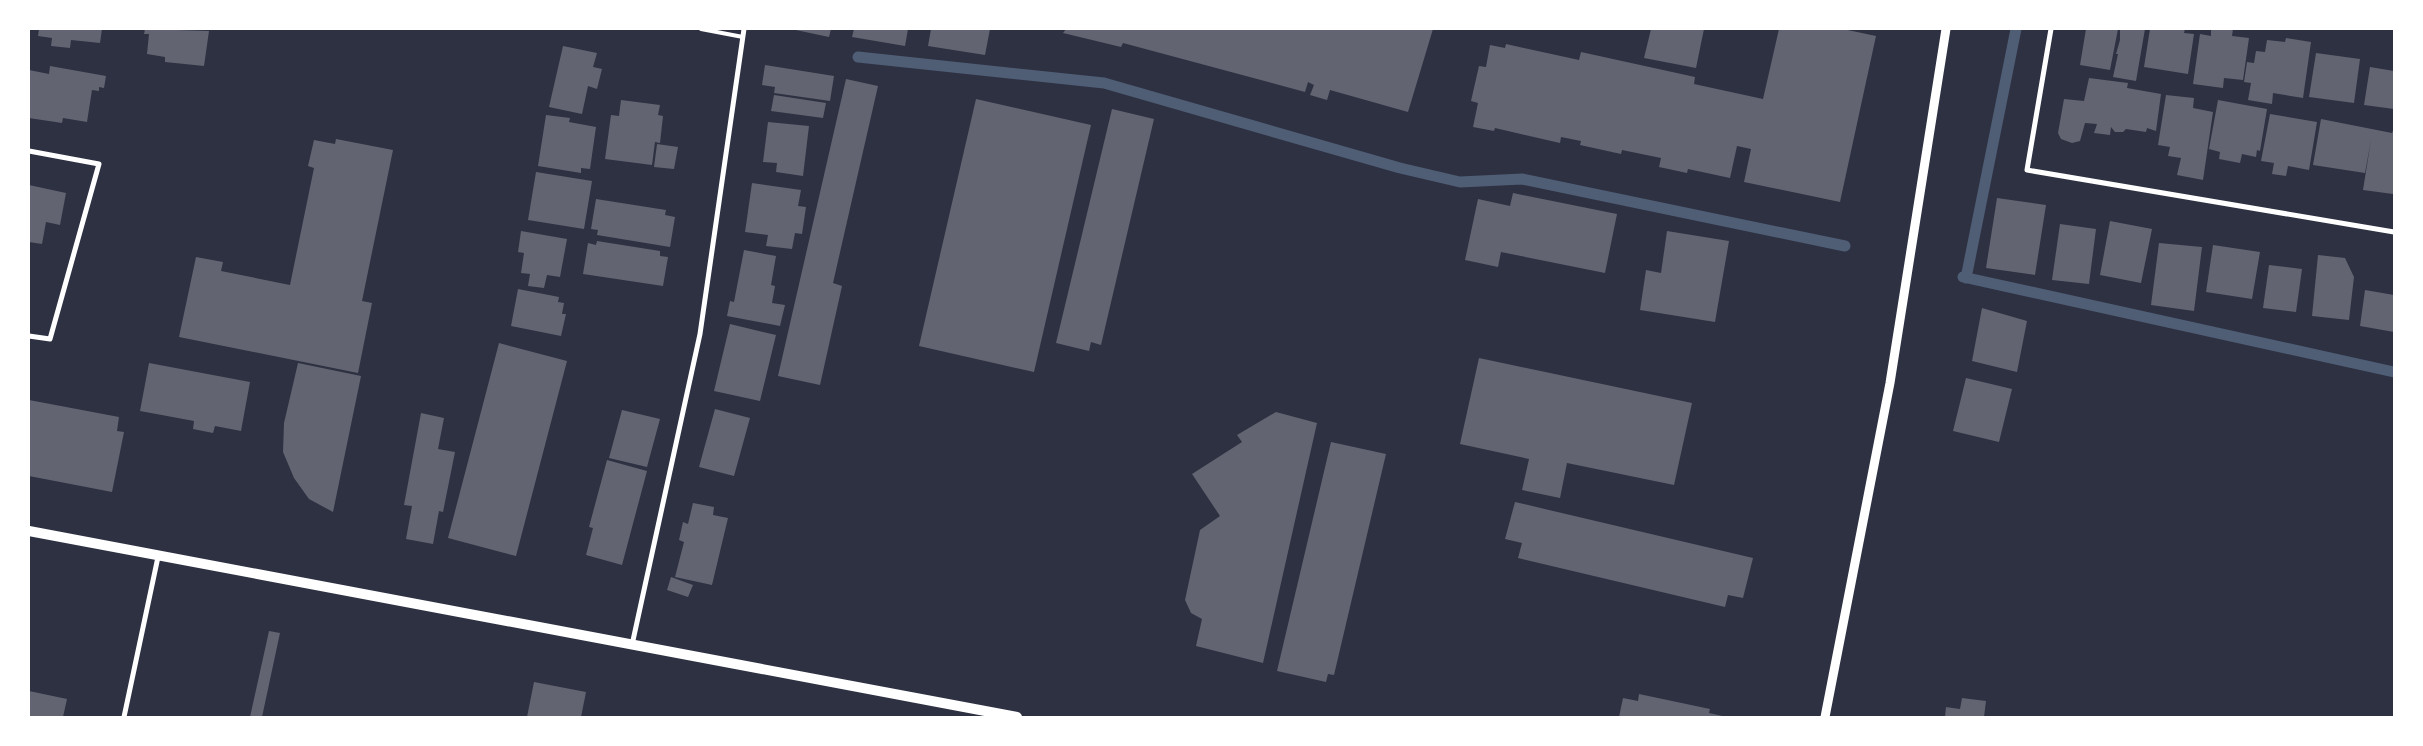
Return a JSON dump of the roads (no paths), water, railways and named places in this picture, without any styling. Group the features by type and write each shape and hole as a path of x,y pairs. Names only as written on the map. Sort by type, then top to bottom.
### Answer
{"main road":[{"path":"29,531 158,557 1017,717"}],"street":[{"path":"632,646 700,334 744,29"},
{"path":"1825,717 1890,382 1946,29"},
{"path":"2051,29 2027,170 2394,232"},
{"path":"29,151 99,164 50,339 29,336"},
{"path":"124,717 158,557"}],"lane":[{"path":"701,29 743,37"}],"waterway":[{"path":"1966,278 2016,29"},
{"path":"858,57 1104,83 1400,168 1460,182 1522,179 1845,246"},
{"path":"1963,277 2394,372"}]}
